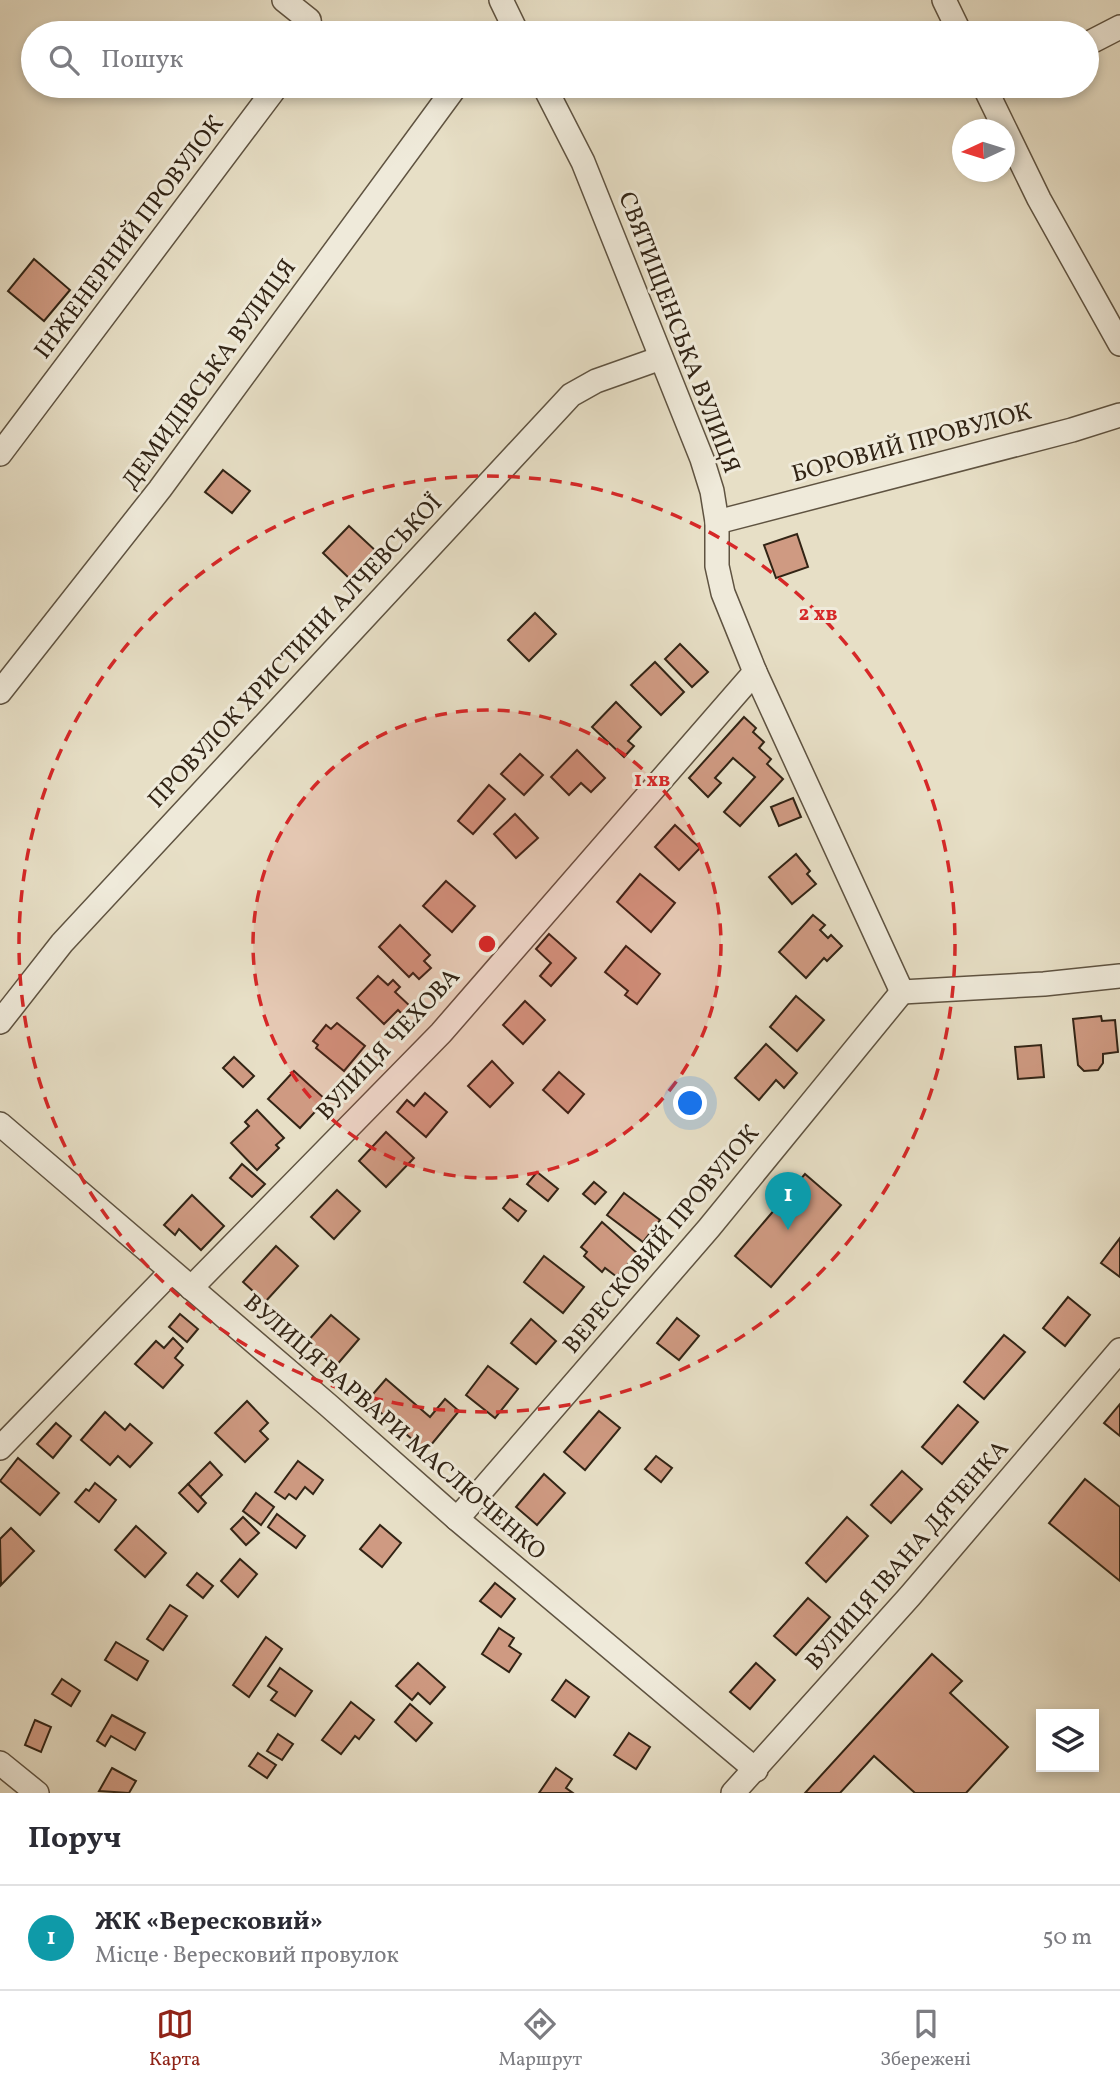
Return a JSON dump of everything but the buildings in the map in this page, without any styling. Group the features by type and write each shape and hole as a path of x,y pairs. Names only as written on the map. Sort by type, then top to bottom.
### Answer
{"street":[{"path":"284,0 309,21"},
{"path":"944,0 954,21"},
{"path":"1099,38 1120,27"},
{"name":"ІНЖЕНЕРНИЙ ПРОВУЛОК","path":"0,454 268,98"},
{"name":"ДЕМИДІВСЬКА ВУЛИЦЯ","path":"0,692 160,489 447,98"},
{"name":"СВЯТИЩЕНСЬКА ВУЛИЦЯ","path":"550,98 583,162 702,459 712,491 717,522 717,566 723,593 755,672 902,992"},
{"path":"997,98 1039,199 1120,344"},
{"name":"ПРОВУЛОК ХРИСТИНИ АЛЧЕВСЬКОЇ","path":"0,1022 62,943 571,396 596,381 661,358"},
{"name":"БОРОВИЙ ПРОВУЛОК","path":"717,522 1059,434 1120,415"},
{"name":"ВУЛИЦЯ ЧЕХОВА","path":"191,1288 441,1033 755,672"},
{"path":"902,992 1044,984 1120,976"},
{"name":"ВЕРЕСКОВИЙ ПРОВУЛОК","path":"457,1519 709,1228 902,992"},
{"name":"ВУЛИЦЯ ВАРВАРИ МАСЛЮЧЕНКО","path":"0,1124 457,1519 756,1770"},
{"path":"0,1448 171,1272"},
{"name":"ВУЛИЦЯ ІВАНА ДЯЧЕНКА","path":"733,1793 910,1596 1120,1350"},
{"path":"0,1763 37,1793"}],"place":[{"name":"ЖК «Вересковий»","path":"788,1230"}]}
